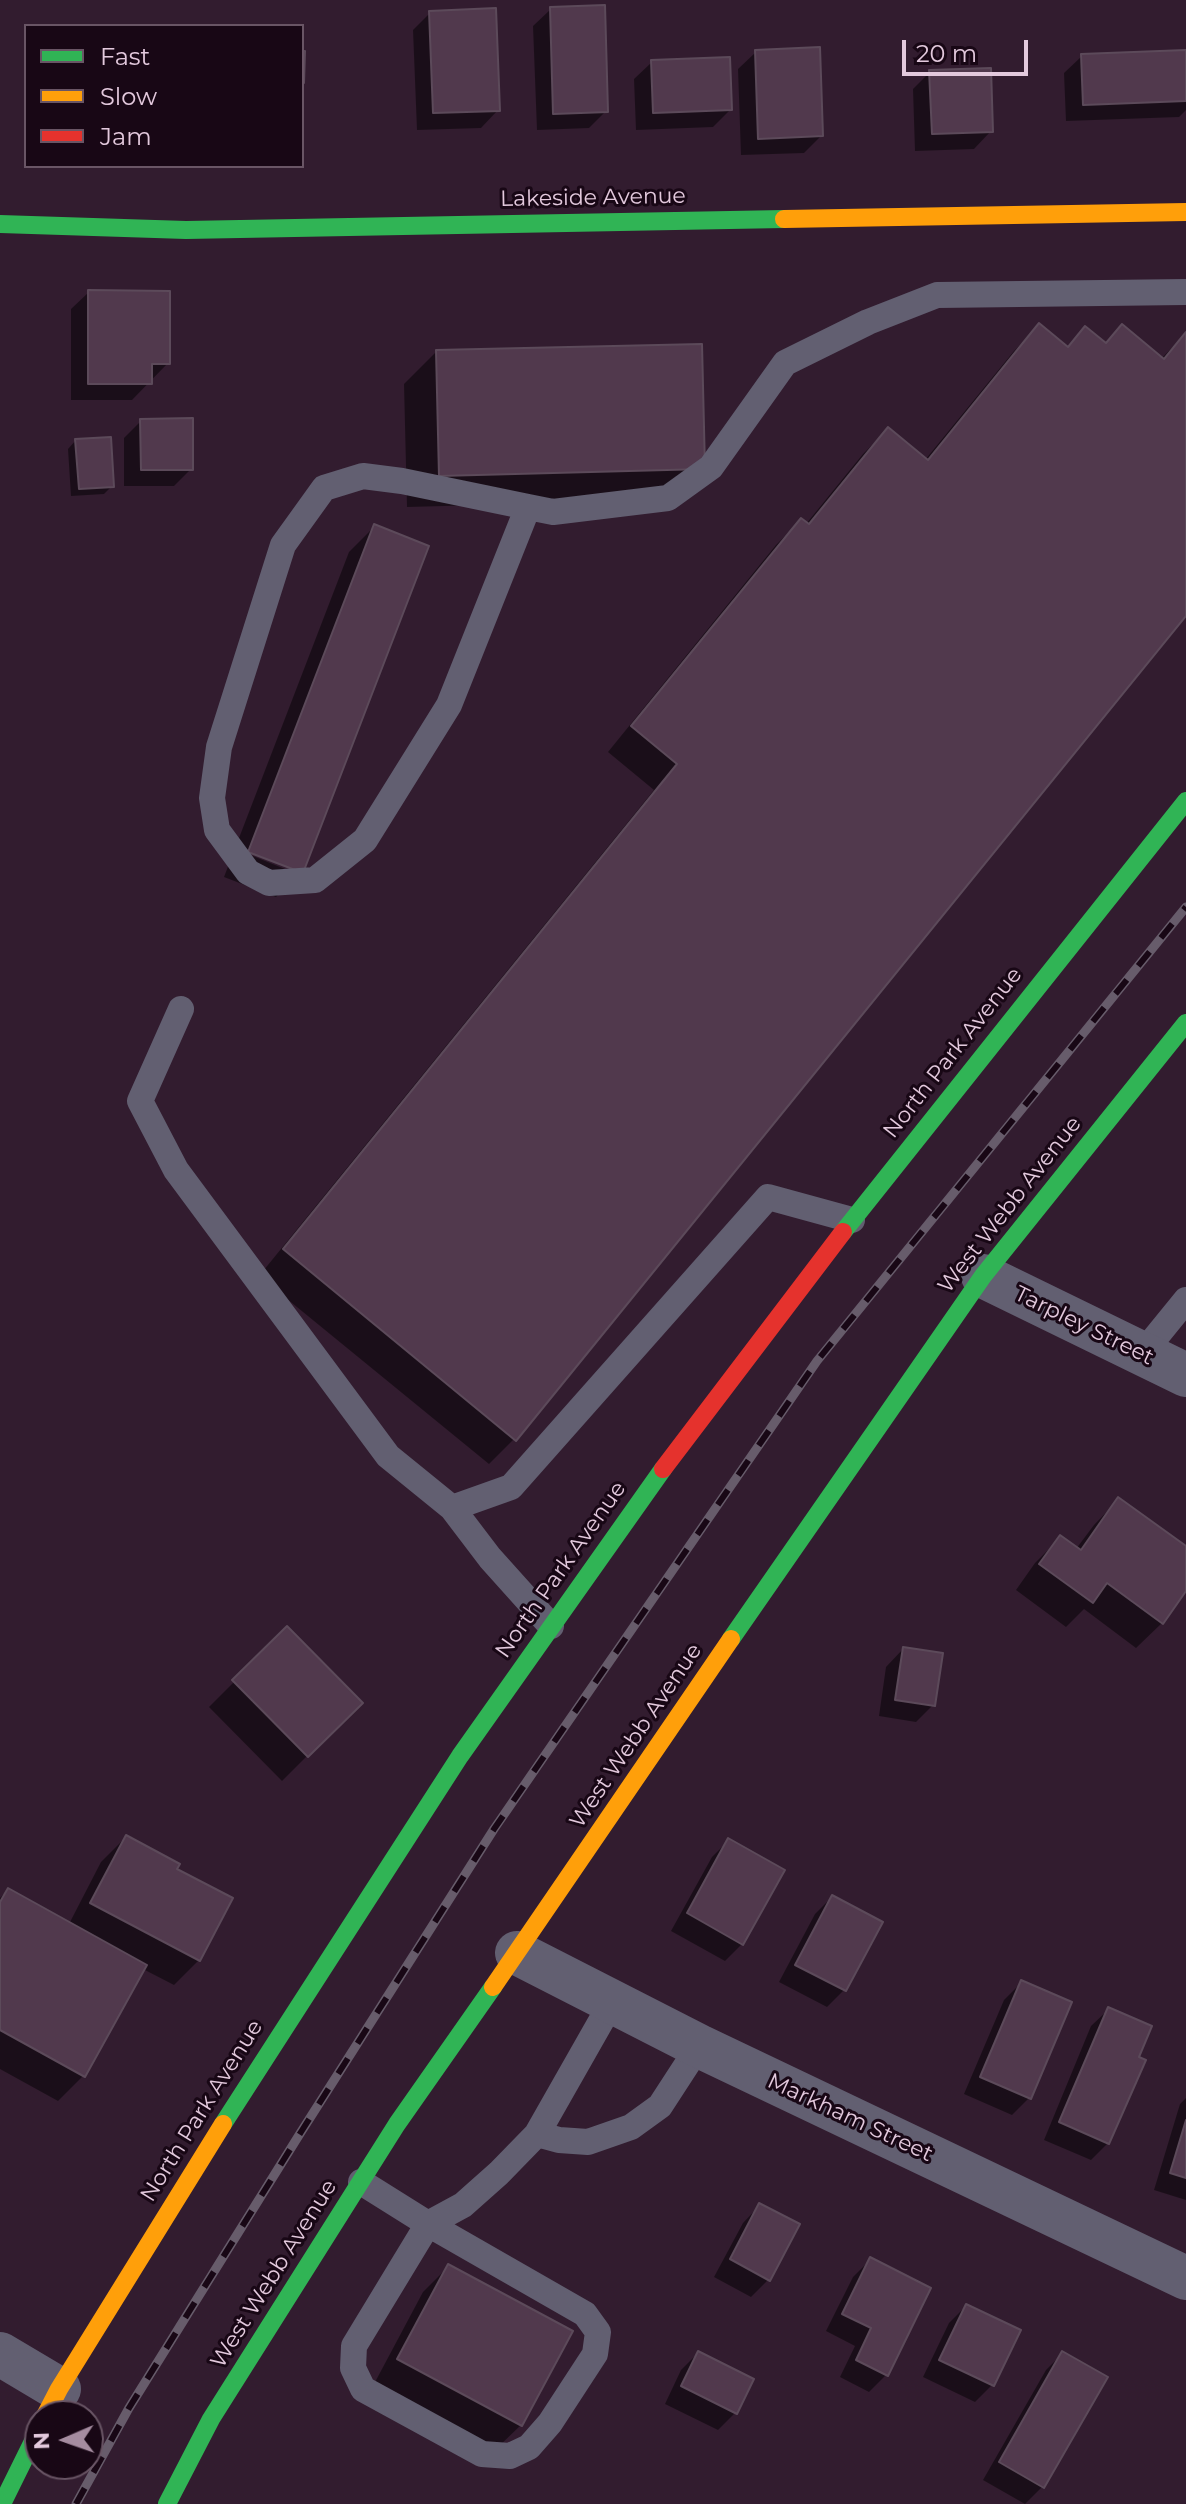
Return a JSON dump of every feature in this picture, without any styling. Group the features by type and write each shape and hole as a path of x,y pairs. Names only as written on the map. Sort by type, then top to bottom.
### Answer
{"main road":[{"name":"Lakeside Avenue","path":"0,224 186,230 1186,212"},
{"name":"North Park Avenue","path":"53,2400 301,1996 463,1751 551,1626 769,1326 1186,801"},
{"name":"West Webb Avenue","path":"167,2504 211,2419 397,2124 691,1696 983,1276 1186,1023"},
{"path":"2,2504 24,2459"}],"street":[{"name":"Tarpley Street","path":"983,1276 1186,1375"},
{"name":"Markham Street","path":"517,1953 699,2046 1186,2278"},
{"path":"0,2354 50,2400"}],"lane":[{"path":"528,507 449,705 365,840 315,880 269,883 248,872 217,830 212,798 219,747 283,545 324,488 363,476 528,507 553,512 668,498 711,467 785,363 868,322 937,295 1186,292"},
{"path":"181,1009 140,1101 176,1170 388,1456 452,1508 490,1558 551,1626"},
{"path":"452,1508 511,1487 768,1197 852,1220"},
{"path":"1142,1354 1186,1300"},
{"path":"361,2182 428,2224 585,2314 598,2332 595,2354 550,2423 529,2447 510,2456 482,2454 363,2389 353,2368 354,2346 428,2224 463,2205 537,2134 612,2002"},
{"path":"537,2134 559,2140 588,2142 631,2127 660,2106 699,2046"}],"building":[{"path":"605,5 608,112 553,114 550,7"},
{"path":"496,8 500,111 433,113 429,11"},
{"path":"820,47 823,136 758,139 755,50"},
{"path":"1186,50 1186,101 1083,105 1081,54"},
{"path":"730,57 732,110 653,113 651,60"},
{"path":"991,68 993,132 932,134 929,70"},
{"path":"88,290 170,291 170,364 152,364 152,384 88,384"},
{"path":"1039,323 1068,347 1085,326 1106,343 1122,324 1164,359 1186,332 1186,616 516,1441 283,1249 677,764 631,726 801,518 809,524 888,427 928,460"},
{"path":"702,344 705,469 439,476 436,350"},
{"path":"193,418 193,470 141,470 140,419"},
{"path":"111,437 114,487 79,489 75,439"},
{"path":"374,524 429,546 303,873 248,852"},
{"path":"1118,1497 1186,1546 1186,1591 1163,1624 1107,1583 1093,1603 1039,1564 1060,1535 1081,1550"},
{"path":"287,1626 363,1703 308,1757 232,1680"},
{"path":"903,1647 943,1653 935,1706 895,1700"},
{"path":"126,1835 180,1864 177,1869 233,1898 200,1961 90,1903"},
{"path":"728,1838 785,1870 743,1945 687,1913"},
{"path":"8,1888 147,1965 85,2077 0,2030 0,1902"},
{"path":"832,1895 883,1922 846,1991 795,1965"},
{"path":"1021,1980 1072,2002 1031,2099 980,2077"},
{"path":"1108,2007 1152,2026 1139,2057 1146,2060 1109,2144 1059,2122"},
{"path":"1186,2120 1186,2178 1170,2173"},
{"path":"759,2203 800,2224 770,2281 730,2259"},
{"path":"870,2257 931,2288 888,2376 856,2360 871,2328 842,2314"},
{"path":"448,2264 573,2331 522,2426 397,2359"},
{"path":"966,2304 1021,2330 994,2386 939,2360"},
{"path":"698,2351 754,2379 737,2414 681,2386"},
{"path":"1062,2351 1108,2377 1044,2488 999,2462"}],"railway":[{"path":"76,2504 129,2408 494,1829 817,1361 1186,907"}],"traffic: fast":[{"path":"0,224 186,230 784,219"},
{"path":"843,1232 1186,801"},
{"path":"731,1639 983,1276 1186,1023"},
{"path":"223,2124 460,1756 663,1469"},
{"path":"167,2504 211,2419 397,2124 493,1987"},
{"path":"2,2504 24,2459"}],"traffic: slow":[{"path":"784,219 1186,212"},
{"path":"493,1987 731,1639"},
{"path":"53,2400 223,2124"}],"traffic: jam":[{"path":"663,1469 843,1232"}]}
